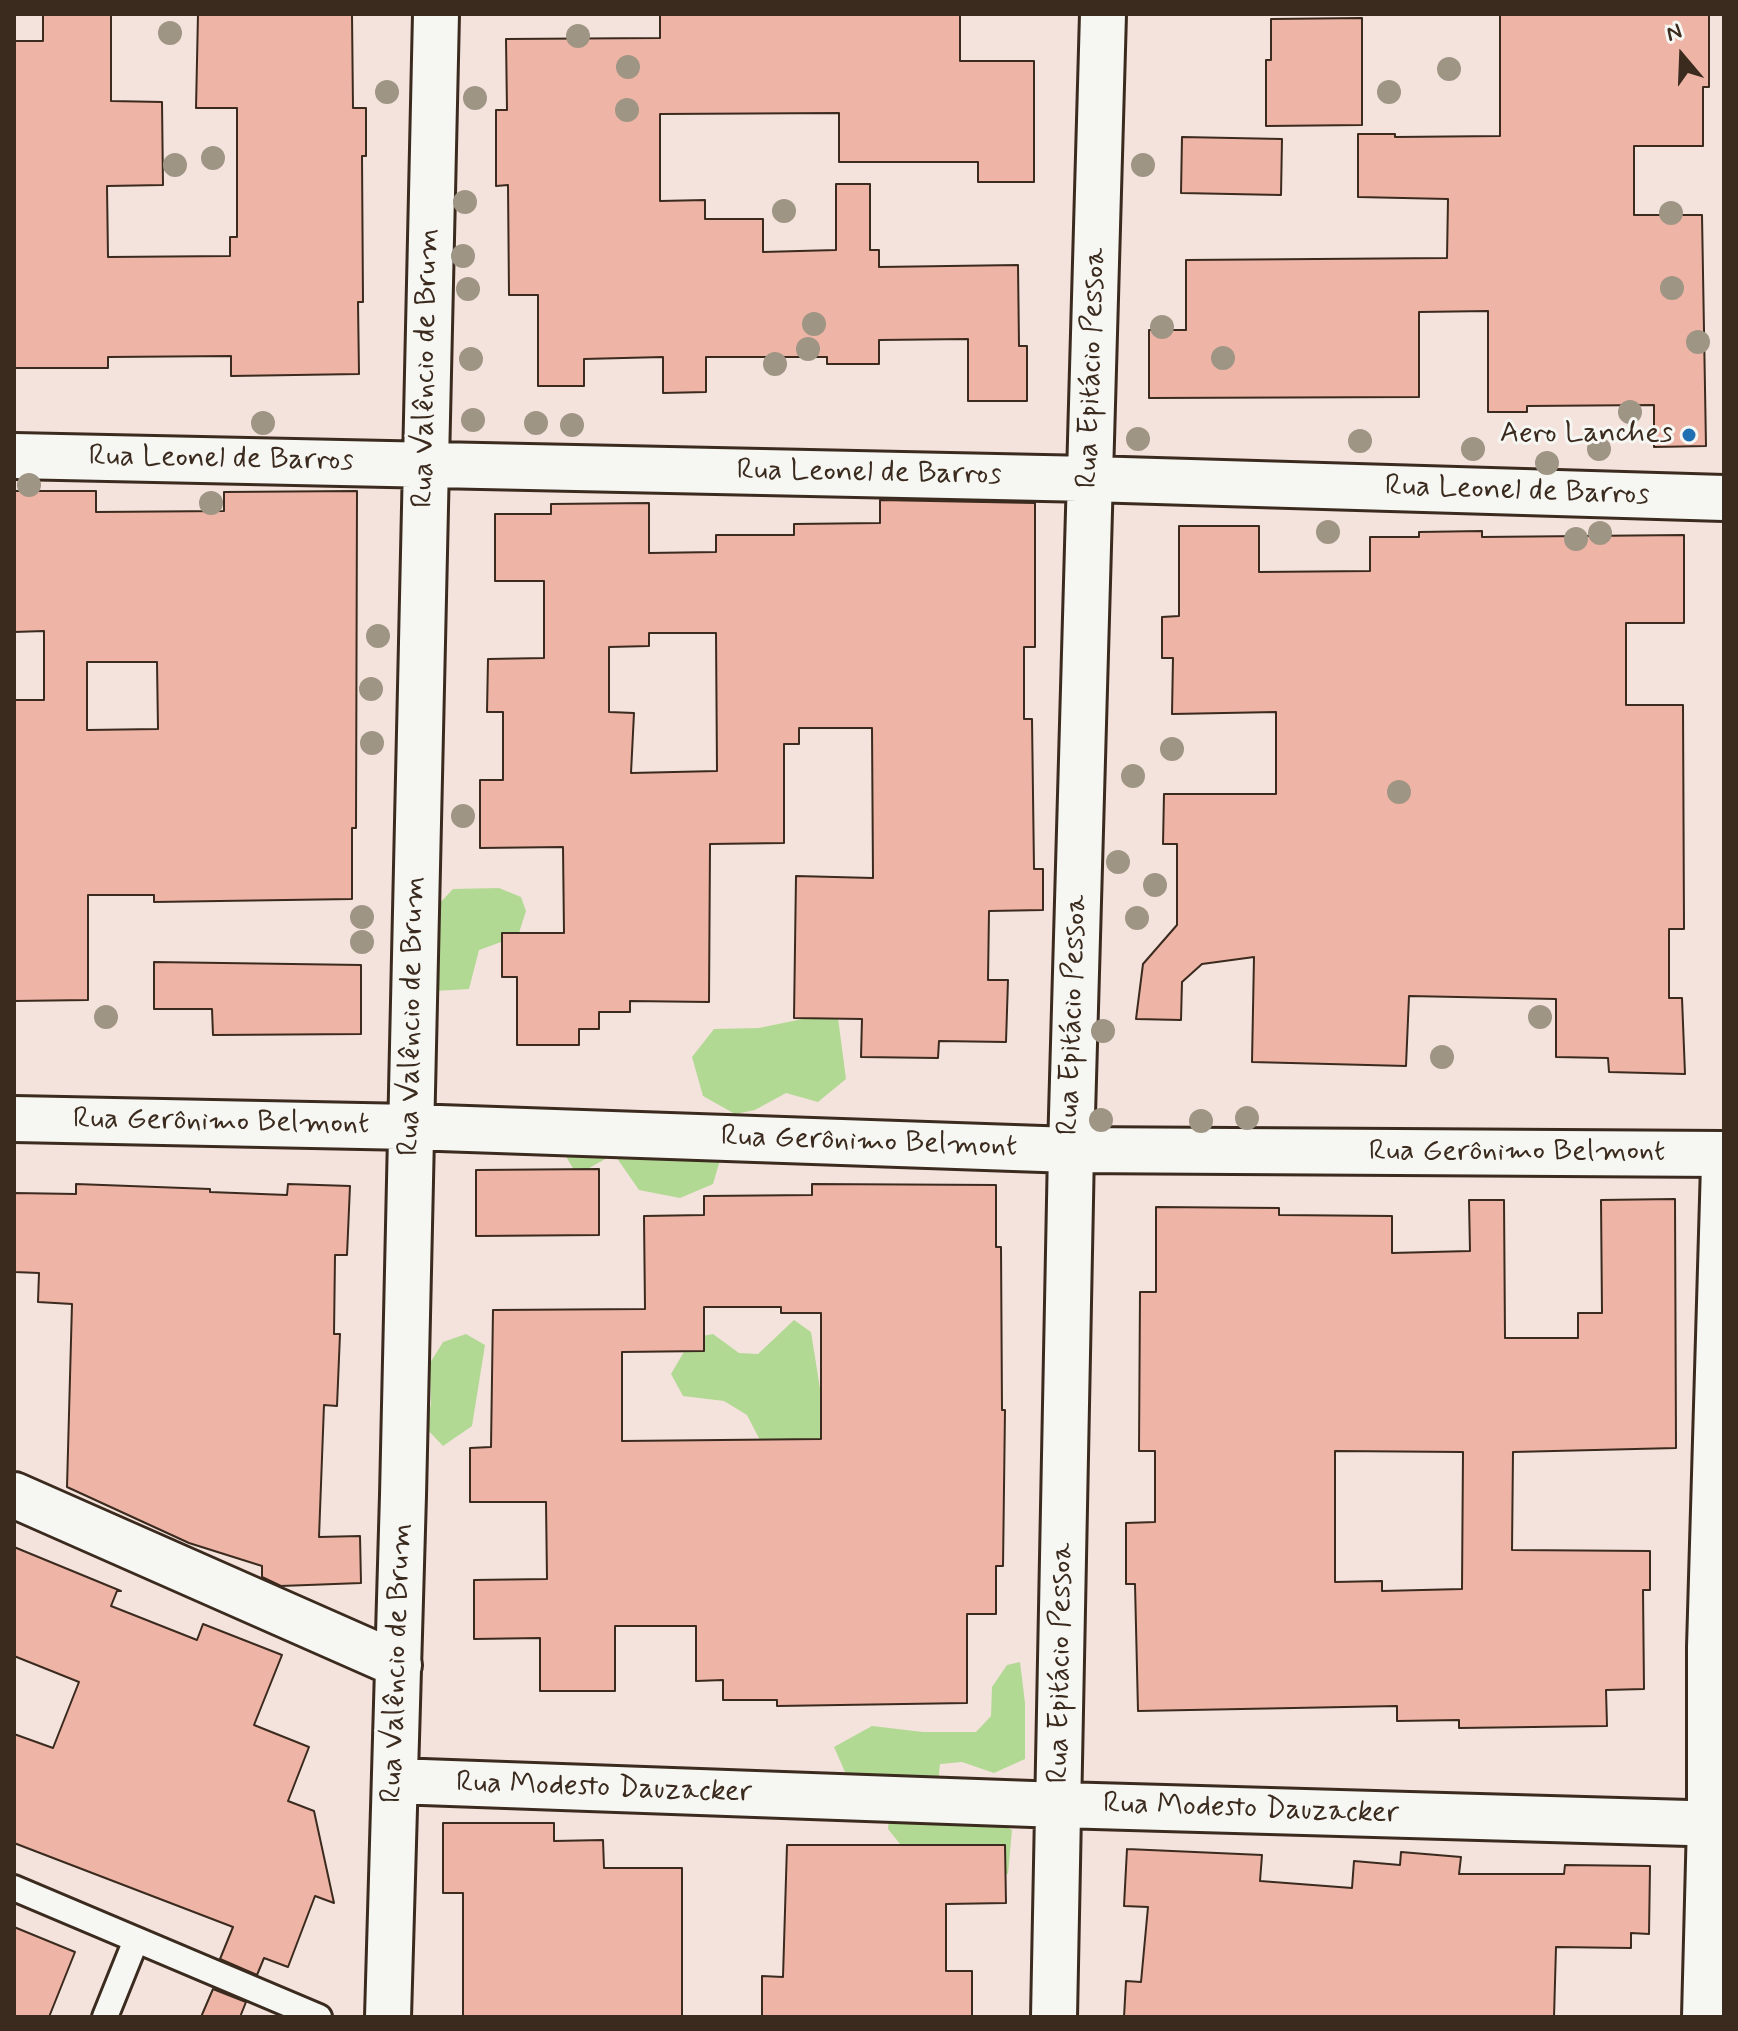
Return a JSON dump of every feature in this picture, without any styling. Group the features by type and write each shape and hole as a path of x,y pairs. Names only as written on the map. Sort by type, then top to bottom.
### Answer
{"street":[{"name":"Rua Valêncio de Brum","path":"388,2017 399,1665 436,14"},
{"name":"Rua Epitácio Pessoa","path":"1054,2017 1071,1150 1103,14"},
{"name":"Rua Leonel de Barros","path":"14,456 1090,479 1724,498"},
{"name":"Rua Gerônimo Belmont","path":"14,1119 411,1127 1071,1150 1724,1154"},
{"path":"1705,2017 1717,1824 1710,1647 1724,1165"},
{"path":"14,1495 399,1665"},
{"name":"Rua Modesto Dauzacker","path":"395,1781 1717,1824"}],"lane":[{"path":"14,1888 319,2017"},
{"path":"105,2017 136,1940"}],"green space":[{"path":"499,888 521,897 526,911 518,936 479,950 469,989 435,991 437,906 453,889"},
{"path":"807,1018 838,1018 846,1079 818,1102 786,1093 755,1110 735,1114 703,1096 692,1057 714,1029 759,1028"},
{"path":"726,1140 713,1184 680,1198 639,1190 614,1154 577,1175 561,1148"},
{"path":"794,1320 811,1332 828,1439 762,1444 747,1415 724,1401 683,1396 671,1374 692,1338 713,1334 739,1353 758,1354"},
{"path":"466,1334 485,1345 472,1426 443,1446 425,1427 431,1404 430,1363 443,1342"},
{"path":"1020,1662 1025,1703 1025,1759 994,1773 962,1762 940,1764 938,1783 972,1810 1012,1830 1008,1874 982,1867 912,1859 888,1829 891,1799 869,1782 845,1772 834,1747 872,1726 923,1732 976,1732 991,1716 992,1687 1007,1665"}],"building":[{"path":"43,14 111,14 111,101 162,102 163,185 107,186 108,257 230,256 230,237 237,237 237,108 196,108 198,14 352,14 353,108 366,108 366,156 362,156 363,302 358,302 359,374 231,376 231,356 108,357 108,368 14,368 14,41 43,41"},
{"path":"660,14 960,14 960,61 1034,61 1034,182 978,182 978,162 839,162 839,113 660,114 660,201 705,200 705,219 763,219 763,252 836,250 836,184 870,184 870,250 879,250 879,267 1018,265 1019,346 1027,346 1027,401 968,401 968,339 879,340 879,364 827,364 827,357 706,357 706,392 663,393 663,357 584,359 584,386 538,386 538,295 509,295 508,185 496,186 496,110 507,110 506,39 660,38"},
{"path":"1500,14 1709,14 1709,87 1703,87 1703,146 1634,146 1634,215 1702,215 1706,446 1654,447 1654,405 1527,406 1527,412 1488,412 1488,311 1419,312 1419,397 1149,398 1149,330 1186,330 1186,260 1447,258 1448,199 1358,197 1358,134 1395,134 1395,137 1500,136"},
{"path":"1362,18 1362,125 1266,126 1266,60 1271,60 1271,19"},
{"path":"1182,137 1282,139 1281,195 1181,193"},
{"path":"14,491 96,491 96,512 224,511 224,492 357,491 356,828 352,828 352,899 154,902 154,895 88,895 88,1000 14,1001 14,700 44,700 44,631 14,632","holes":["87,662 157,662 158,729 87,730"]},
{"path":"880,500 1035,503 1035,647 1024,647 1024,719 1032,719 1034,869 1043,869 1043,910 989,911 988,980 1008,980 1006,1042 939,1041 938,1058 861,1057 862,1019 794,1018 796,876 873,878 872,728 799,728 799,744 784,744 784,843 710,844 709,1002 630,1001 630,1012 599,1012 599,1029 579,1029 579,1045 517,1045 517,977 502,977 502,933 564,933 563,847 480,848 480,780 503,780 503,712 487,712 488,659 544,658 544,581 495,581 495,514 551,514 551,504 649,503 649,553 716,552 716,535 794,535 794,524 880,523","holes":["649,633 716,633 717,771 631,773 634,713 609,712 609,647 649,646"]},
{"path":"1179,526 1259,526 1259,572 1370,571 1370,537 1419,537 1419,532 1482,531 1482,537 1684,535 1684,623 1626,623 1626,705 1683,705 1684,929 1669,929 1669,998 1682,998 1685,1074 1609,1072 1608,1058 1556,1057 1556,999 1409,996 1406,1066 1252,1062 1254,957 1202,964 1182,982 1181,1020 1136,1019 1143,964 1177,925 1177,844 1163,844 1164,794 1276,794 1276,712 1172,714 1173,658 1162,658 1162,617 1179,616"},
{"path":"154,962 361,965 361,1034 213,1035 212,1009 154,1009"},
{"path":"599,1169 599,1235 476,1236 476,1170"},
{"path":"76,1184 287,1195 288,1184 350,1186 347,1255 335,1255 334,1334 340,1334 337,1406 324,1405 319,1537 360,1536 361,1583 281,1586 262,1577 262,1566 189,1543 67,1487 72,1304 38,1302 39,1273 14,1272 14,1193 76,1194"},
{"path":"812,1184 996,1185 996,1247 1001,1247 1002,1410 1005,1410 1003,1566 996,1566 996,1614 967,1614 967,1703 777,1706 777,1700 723,1700 723,1680 696,1681 696,1626 615,1626 615,1691 540,1691 540,1638 474,1639 474,1580 547,1579 546,1502 470,1502 470,1448 491,1447 493,1310 645,1309 644,1216 704,1215 704,1196 812,1195","holes":["704,1307 781,1307 781,1313 821,1313 821,1439 622,1441 622,1352 704,1351"]},
{"path":"1675,1199 1676,1448 1513,1452 1512,1550 1650,1551 1650,1590 1643,1590 1644,1689 1606,1690 1607,1726 1459,1728 1459,1720 1397,1721 1397,1706 1138,1711 1135,1584 1126,1584 1126,1523 1155,1522 1155,1451 1139,1451 1140,1292 1156,1292 1156,1207 1279,1208 1279,1215 1392,1216 1392,1253 1470,1251 1469,1200 1504,1200 1505,1338 1578,1338 1578,1313 1602,1313 1601,1200","holes":["1335,1451 1463,1452 1462,1589 1382,1591 1382,1581 1335,1582"]},
{"path":"14,1547 121,1591 117,1591 111,1606 197,1640 203,1624 282,1655 254,1725 309,1747 288,1801 314,1811 334,1903 315,1896 288,1967 264,1958 257,1975 220,1959 233,1927 14,1843 14,1734 53,1748 79,1682 14,1656"},
{"path":"443,1823 554,1823 554,1841 603,1840 604,1868 682,1868 682,2017 463,2017 463,1893 443,1893"},
{"path":"787,1845 1005,1845 1006,1903 946,1904 946,1971 972,1971 972,2017 762,2017 762,1976 783,1977"},
{"path":"1127,1849 1262,1855 1260,1881 1352,1888 1354,1861 1400,1865 1401,1852 1461,1857 1459,1874 1564,1874 1565,1865 1650,1866 1649,1934 1631,1933 1631,1948 1556,1947 1554,2017 1124,2017 1126,1981 1141,1982 1148,1907 1124,1906"},
{"path":"14,1927 75,1952 49,2017 14,2017"},
{"path":"213,1989 246,2002 240,2017 201,2017"}],"place":[{"name":"Aero Lanches","path":"1689,435"}]}
